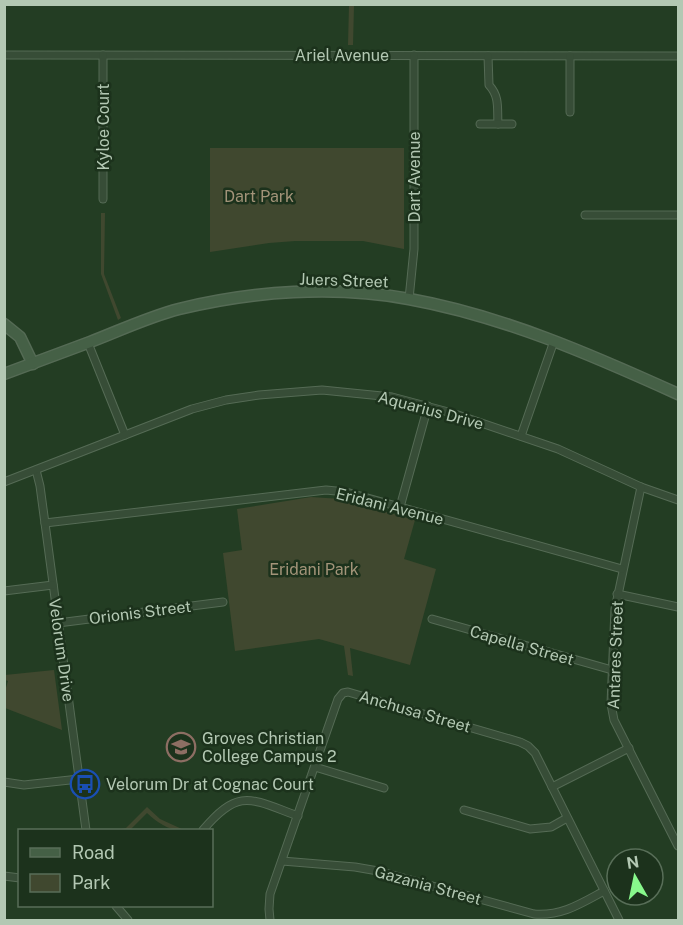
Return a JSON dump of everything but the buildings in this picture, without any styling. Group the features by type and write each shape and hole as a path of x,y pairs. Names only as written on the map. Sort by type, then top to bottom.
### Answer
{"street":[{"name":"Ariel Avenue","path":"4,55 678,56"},
{"name":"Kyloe Court","path":"103,55 103,198"},
{"name":"Dart Avenue","path":"408,298 414,249 414,56"},
{"path":"488,56 489,84 497,98 498,124"},
{"path":"570,56 570,112"},
{"path":"480,124 512,124"},
{"path":"585,215 678,215"},
{"name":"Juers Street","path":"4,374 179,309 251,296 331,291 408,298 491,320 594,356 678,394"},
{"path":"4,324 20,337 33,363"},
{"path":"521,436 554,341"},
{"path":"88,343 125,435"},
{"name":"Aquarius Drive","path":"4,482 192,408 226,400 322,390 392,397 453,413 558,448 641,487 678,500"},
{"path":"400,507 428,406"},
{"name":"Velorum Drive","path":"36,470 86,829"},
{"name":"Antares Street","path":"641,487 617,594 611,704 613,715 678,846"},
{"name":"Eridani Avenue","path":"45,524 326,489 346,492 622,569"},
{"path":"4,591 53,585"},
{"path":"617,594 678,607"},
{"name":"Orionis Street","path":"58,623 222,602"},
{"name":"Capella Street","path":"432,620 612,670"},
{"name":"Anchusa Street","path":"270,921 270,894 338,699 343,693 348,692 528,746 535,753 619,921"},
{"path":"552,788 629,748"},
{"path":"315,767 384,788"},
{"path":"4,782 24,785 79,779"},
{"path":"205,829 224,808 244,800 256,801 298,816"},
{"path":"464,810 530,829 551,827 567,818"},
{"name":"Gazania Street","path":"282,861 378,870 534,914 546,915 568,910 604,891"},
{"path":"117,907 128,921"}],"green space":[{"path":"349,5 354,5 353,45 348,45"},
{"name":"Dart Park","path":"210,148 404,148 404,249 363,241 295,241 210,252"},
{"path":"101,213 105,213 104,274 121,318 118,320 101,274"},
{"name":"Eridani Park","path":"311,497 341,499 415,520 404,559 436,569 410,665 350,648 353,676 348,675 344,646 319,639 235,651 223,553 242,550 237,509"},
{"path":"54,670 62,730 5,708 5,691 8,681 5,680 5,675"},
{"path":"147,807 160,819 182,829 164,826 147,813 131,829 122,829 126,828"}],"place":[{"name":"Groves Christian College Campus 2","path":"181,747"},
{"name":"Velorum Dr at Cognac Court","path":"85,784"}]}
